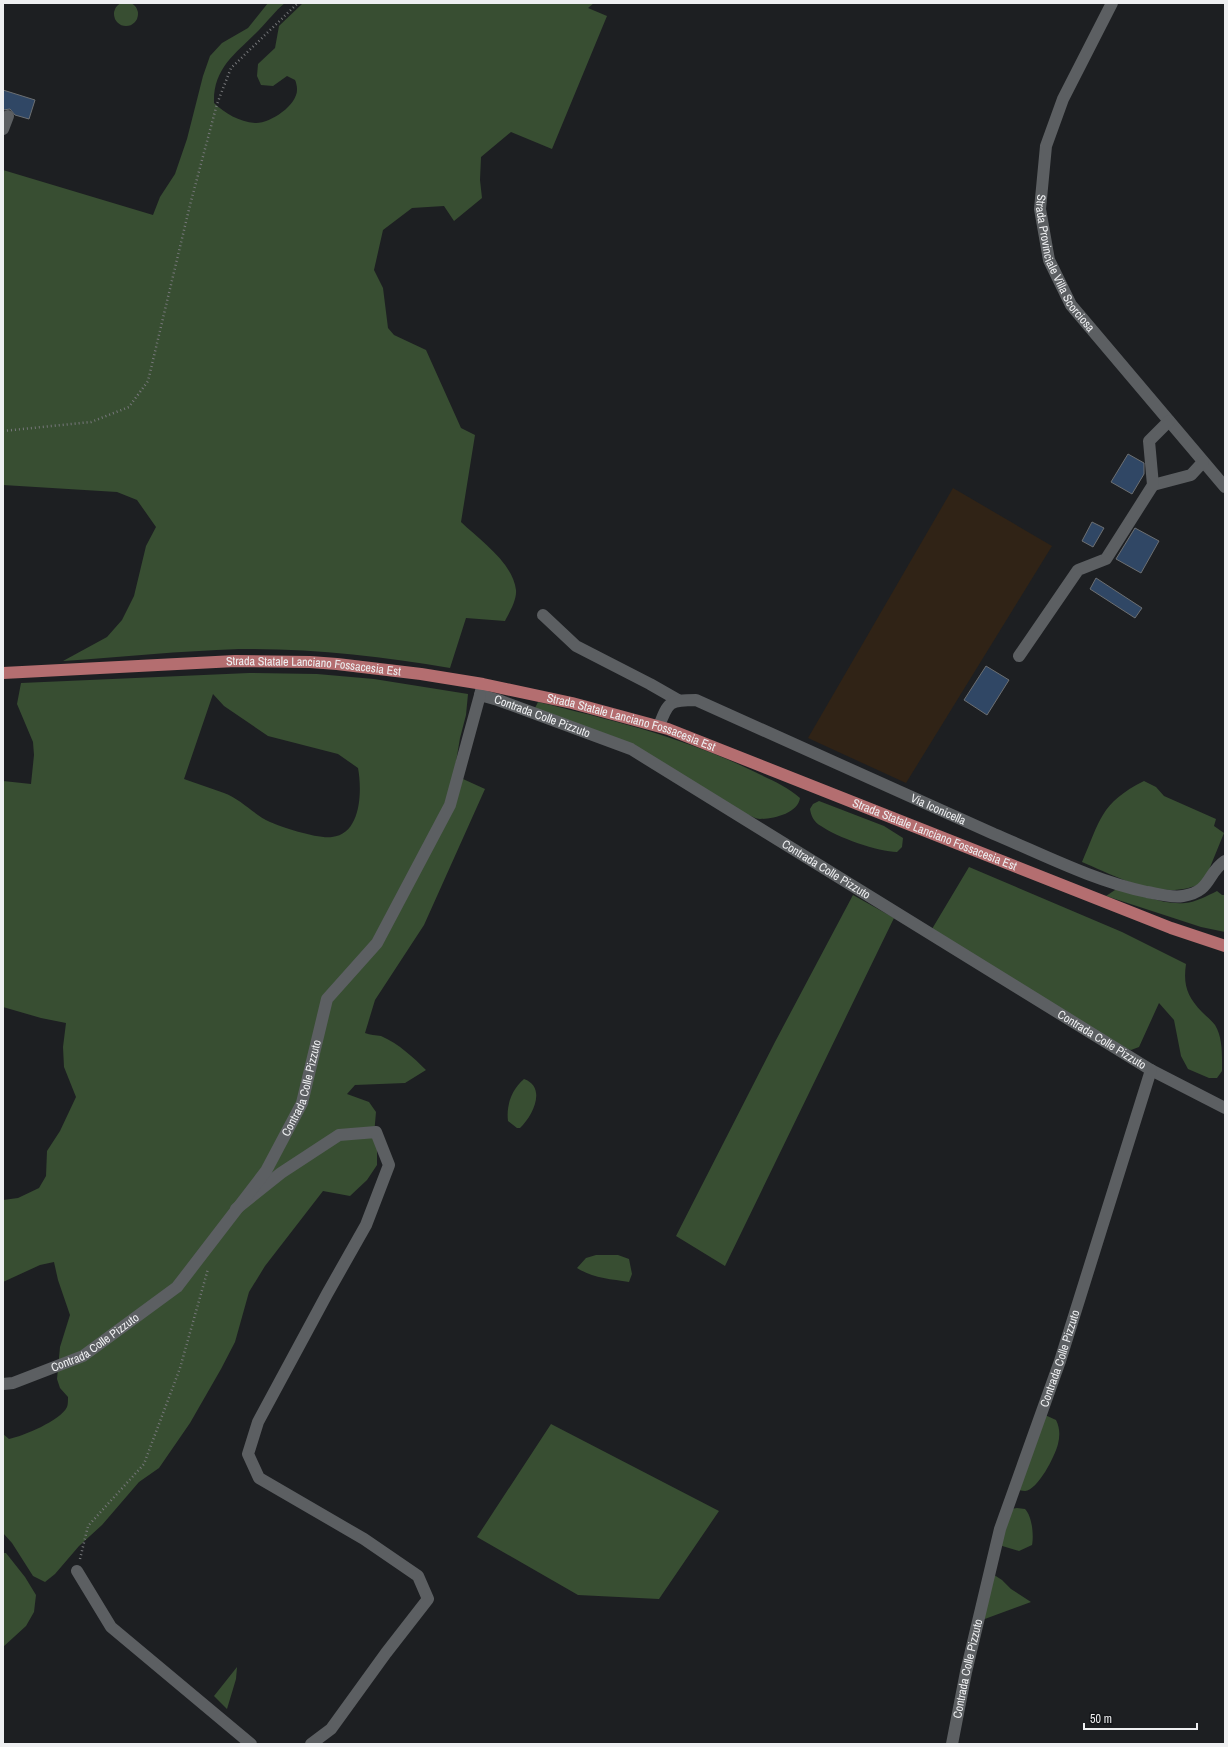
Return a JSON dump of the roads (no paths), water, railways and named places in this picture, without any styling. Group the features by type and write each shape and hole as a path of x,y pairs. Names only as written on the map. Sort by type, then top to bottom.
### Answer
{"main road":[{"name":"Strada Statale Lanciano Fossacesia Est","path":"3,673 235,661 337,664 408,672 481,690 572,703 659,726 1171,928 1225,946"}],"street":[{"name":"Strada Provinciale Villa Scorciosa","path":"1112,3 1063,99 1046,146 1040,209 1049,260 1071,305 1225,487"},
{"path":"3,129 8,116"},
{"path":"1019,656 1078,570 1106,559 1153,485 1149,441 1169,421"},
{"path":"1153,485 1191,475 1203,462"},
{"path":"543,615 576,646 678,700 666,707 659,726"},
{"name":"Contrada Colle Pizzuto","path":"3,1384 13,1383 83,1356 177,1287 266,1171 302,1103 327,999 377,943 450,805 481,690 498,700 631,749 1151,1070 1060,1360 1000,1529 966,1672 952,1744"},
{"name":"Via Iconicella","path":"678,700 696,700 1043,855 1128,888 1161,895 1181,896 1196,893 1207,885 1219,865 1225,861"},
{"path":"1151,1070 1225,1108"},
{"path":"236,1209 281,1173 339,1135 376,1132 389,1165 366,1225 258,1422 248,1454 259,1478 364,1539 418,1576 428,1599 386,1653 331,1729 311,1744"},
{"path":"77,1571 111,1627 251,1744"}]}
